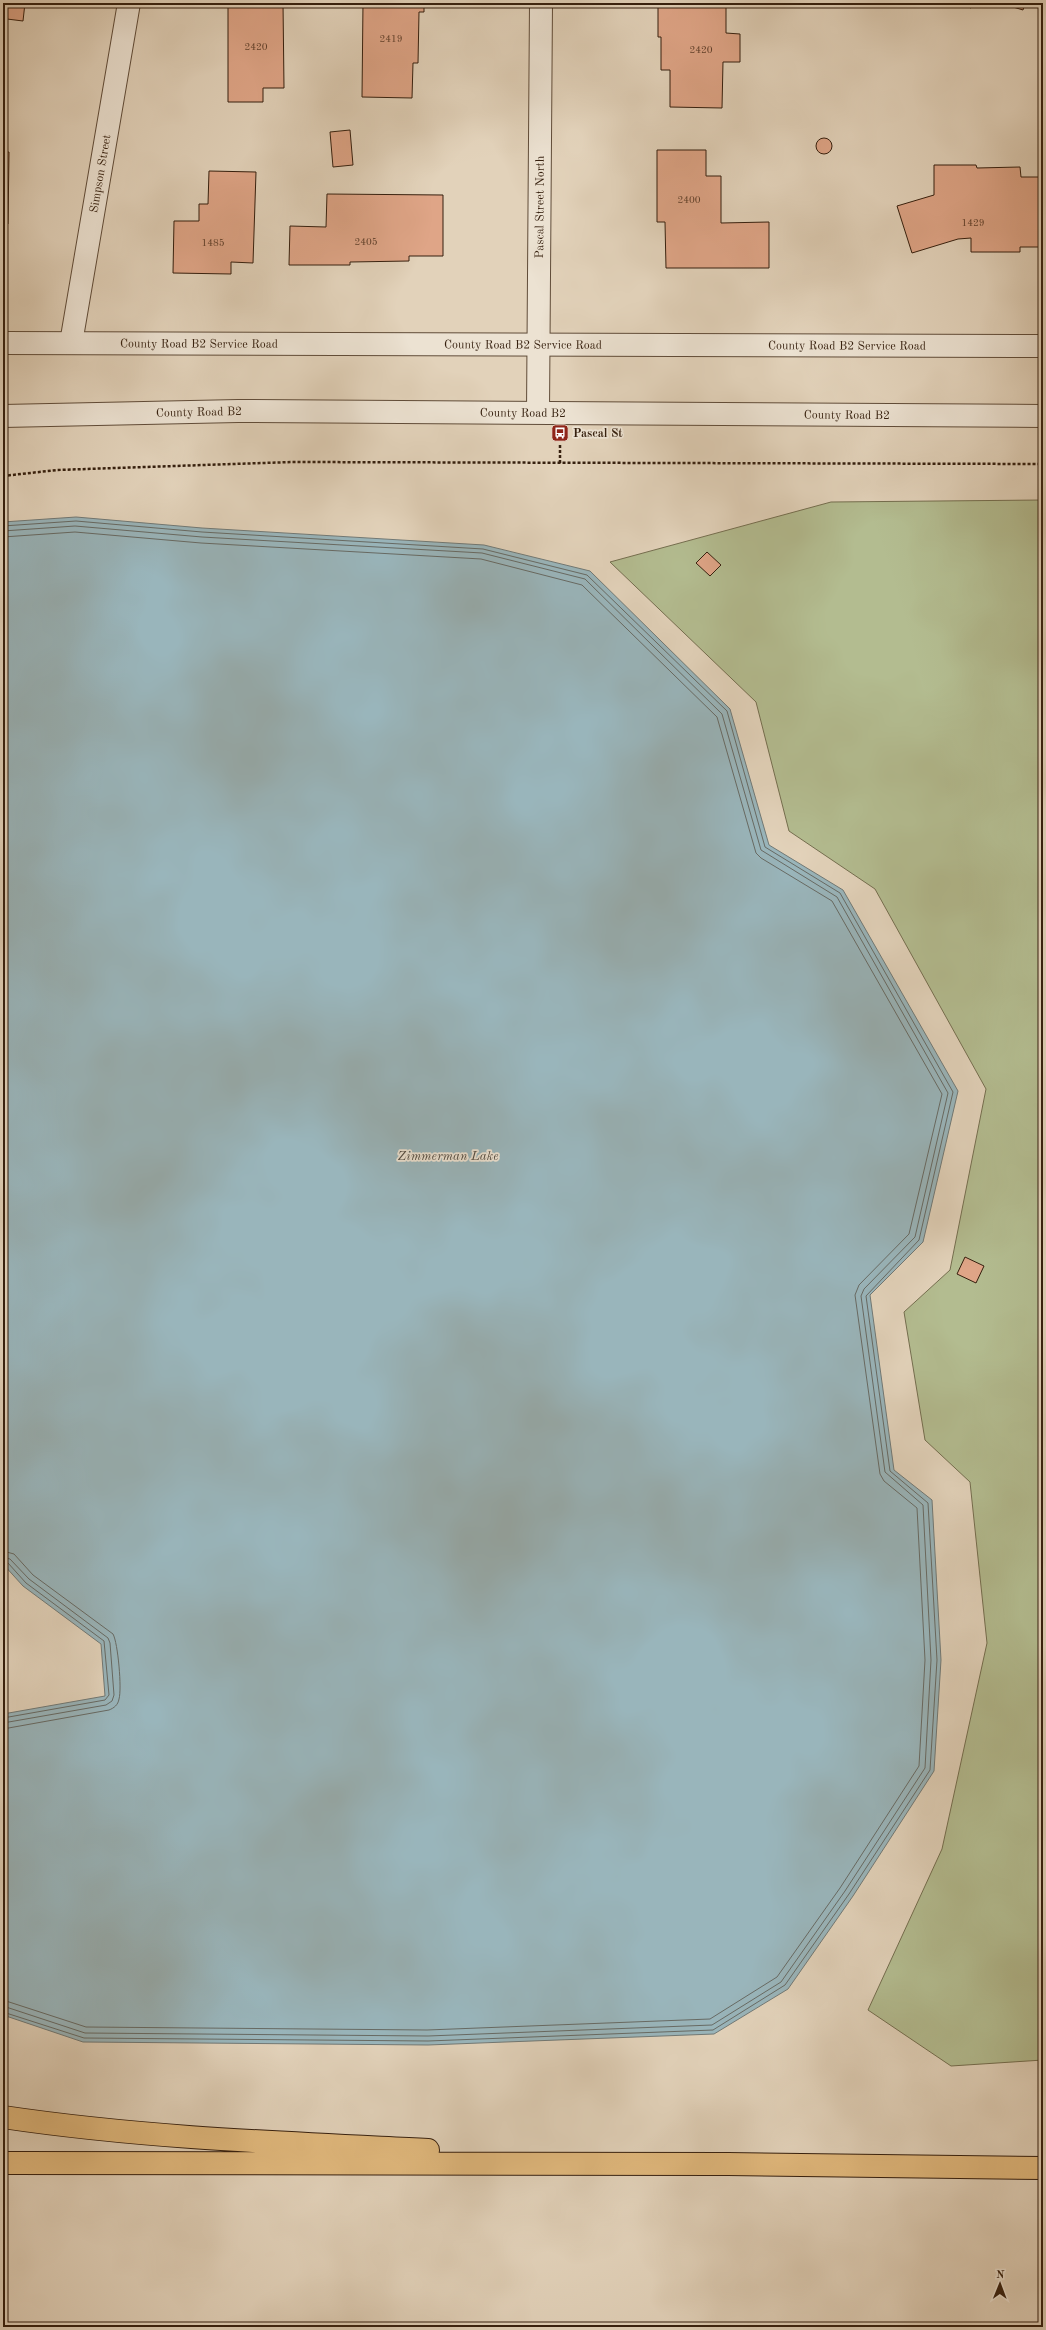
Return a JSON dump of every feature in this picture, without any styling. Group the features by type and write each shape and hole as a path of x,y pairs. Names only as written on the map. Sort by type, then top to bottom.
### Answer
{"highway":[{"path":"3,2117 62,2126 219,2140 728,2164"},
{"path":"3,2163 728,2164 1043,2168"}],"street":[{"name":"Simpson Street","path":"71,343 129,3"},
{"name":"Pascal Street North","path":"538,412 541,3"},
{"name":"County Road B2 Service Road","path":"3,343 539,346 1043,346"},
{"name":"County Road B2","path":"3,416 238,411 1043,416"}],"path":[{"path":"3,476 57,470 292,462 1043,464"}],"green space":[{"path":"1043,500 1043,2060 951,2066 868,2010 942,1849 987,1643 970,1482 925,1440 904,1312 950,1270 986,1089 875,889 789,831 756,702 610,562 831,502"}],"water":[{"name":"Zimmerman Lake","path":"76,517 202,528 484,545 590,571 730,709 769,845 843,890 958,1091 923,1242 870,1295 894,1470 932,1500 941,1660 934,1771 853,1896 788,1989 714,2034 428,2045 83,2042 3,2015 3,1714 105,1696 101,1644 23,1586 3,1564 3,522"}],"building":[{"path":"3,3 25,3 23,21 7,19 3,53"},
{"path":"228,3 283,3 284,88 263,88 263,102 228,102"},
{"path":"363,3 424,3 424,12 419,12 418,63 413,63 412,98 362,97"},
{"path":"658,3 726,3 726,33 740,34 740,62 723,62 722,108 670,107 670,70 661,70 661,37 658,37"},
{"path":"957,3 972,3 971,8"},
{"path":"1000,3 1025,3 1023,10"},
{"path":"350,130 353,165 333,167 330,132"},
{"path":"824,138 830,140 832,146 830,152 824,154 818,152 816,146 818,140"},
{"path":"657,150 706,150 706,176 721,176 721,223 769,222 769,268 666,268 665,222 657,222"},
{"path":"3,152 9,152 8,224 3,224"},
{"path":"934,165 976,165 977,168 1020,167 1021,177 1043,177 1043,247 1020,247 1020,252 971,252 971,238 958,239 912,253 897,206 934,195"},
{"path":"209,171 256,172 253,263 231,262 231,274 173,273 174,221 199,221 199,204 208,204"},
{"path":"327,194 443,195 443,256 409,256 409,261 350,262 350,265 289,265 290,226 326,227"},
{"path":"707,552 721,565 710,576 696,563"},
{"path":"965,1257 984,1266 976,1283 957,1274"}],"place":[{"name":"Pascal St","path":"560,433"}]}
